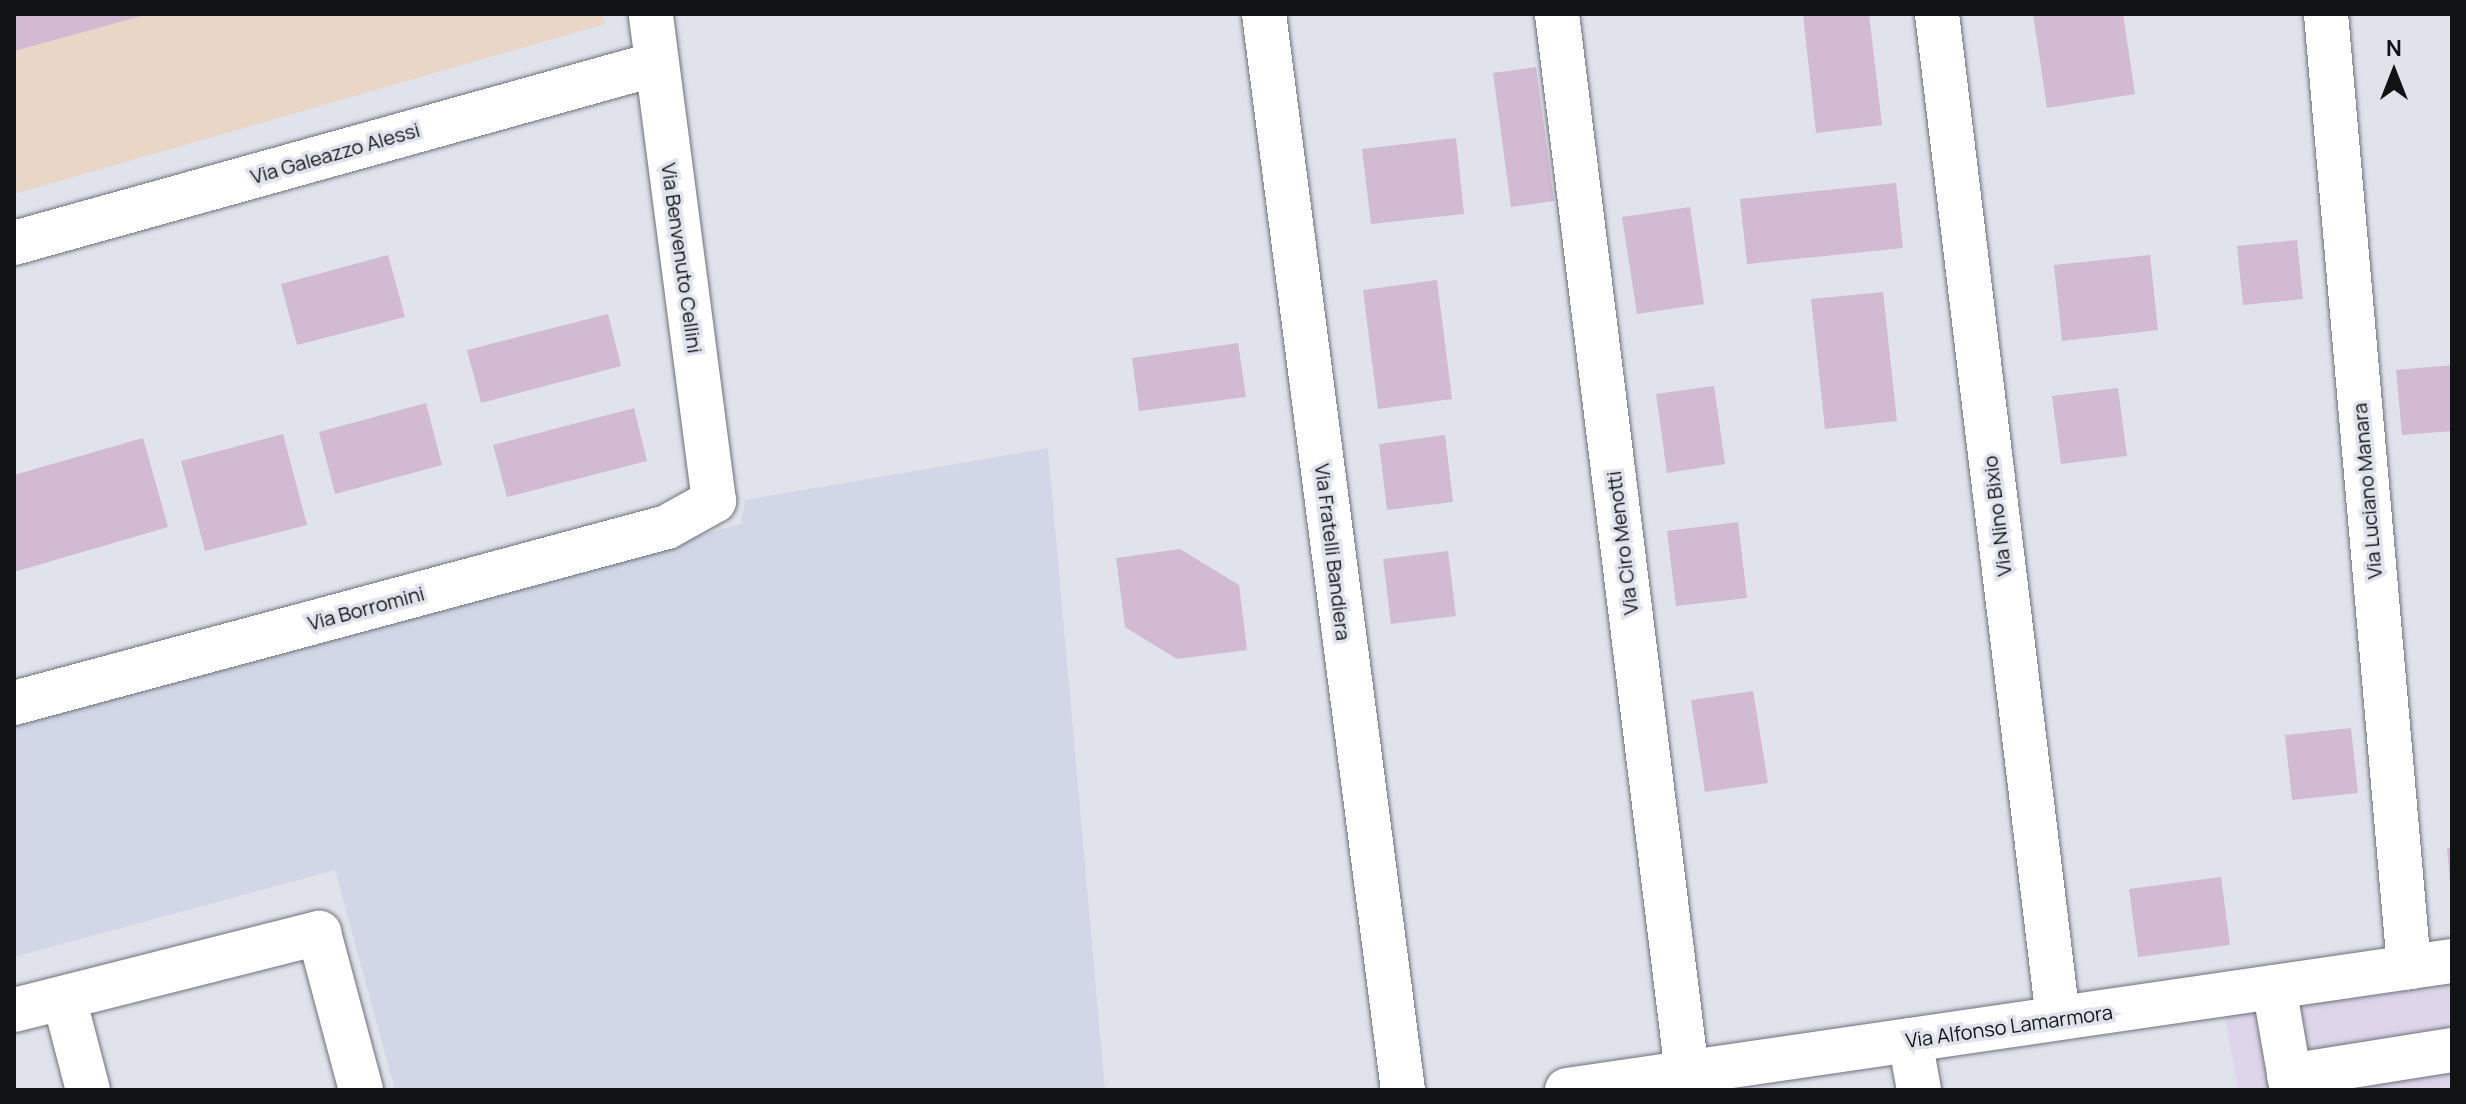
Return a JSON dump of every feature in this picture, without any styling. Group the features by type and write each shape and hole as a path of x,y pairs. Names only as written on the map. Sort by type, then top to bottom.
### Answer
{"street":[{"name":"Via Benvenuto Cellini","path":"651,14 714,501"},
{"name":"Via Fratelli Bandiera","path":"1264,14 1403,1090"},
{"name":"Via Ciro Menotti","path":"1557,14 1687,1073"},
{"name":"Via Nino Bixio","path":"1937,14 2058,1018"},
{"name":"Via Luciano Manara","path":"2326,14 2409,967"},
{"name":"Via Galeazzo Alessi","path":"14,243 656,64"},
{"name":"Via Borromini","path":"14,703 667,527 714,501"},
{"path":"14,1010 319,933 361,1090"},
{"name":"Via Alfonso Lamarmora","path":"1567,1090 2452,961"},
{"path":"2274,987 2290,1083 2452,1050"},
{"path":"64,998 88,1090"},
{"path":"1910,1040 1919,1090"}],"shaded area":[{"path":"14,14 602,14 605,24 14,194"},
{"path":"1048,448 1105,1090 395,1090 335,870 14,957 14,724 741,524 745,500"},
{"path":"2452,970 2452,1090 2238,1090 2223,1005"}],"building":[{"path":"14,14 145,14 145,15 14,51"},
{"path":"1803,14 1869,14 1882,125 1816,133"},
{"path":"2033,14 2123,14 2135,94 2047,108"},
{"path":"1536,67 1554,201 1511,207 1493,73"},
{"path":"1456,138 1464,214 1371,224 1362,149"},
{"path":"1896,183 1903,248 1747,264 1740,199"},
{"path":"1690,207 1704,304 1637,314 1622,217"},
{"path":"2297,240 2303,299 2243,305 2237,246"},
{"path":"388,255 405,317 297,345 281,284"},
{"path":"2150,255 2158,330 2062,341 2054,265"},
{"path":"1437,280 1452,399 1378,409 1363,290"},
{"path":"1883,292 1897,421 1825,429 1811,299"},
{"path":"608,314 621,366 481,403 467,350"},
{"path":"1238,343 1246,397 1139,411 1132,358"},
{"path":"2452,365 2452,431 2402,435 2396,370"},
{"path":"1714,386 1725,464 1667,473 1656,394"},
{"path":"2118,388 2127,456 2061,464 2052,396"},
{"path":"426,403 442,465 335,494 319,432"},
{"path":"634,408 647,461 507,497 493,445"},
{"path":"283,434 307,525 205,551 181,461"},
{"path":"1445,435 1453,502 1387,510 1379,444"},
{"path":"143,438 168,527 14,572 14,475"},
{"path":"1738,522 1747,598 1676,606 1667,531"},
{"path":"1180,549 1239,585 1247,650 1177,659 1125,627 1116,558"},
{"path":"1448,551 1456,616 1391,624 1383,559"},
{"path":"1753,691 1768,783 1705,792 1691,700"},
{"path":"2351,728 2358,793 2292,800 2285,735"},
{"path":"2447,848 2452,848 2452,882 2450,882"},
{"path":"2221,877 2230,945 2138,957 2129,889"}]}
